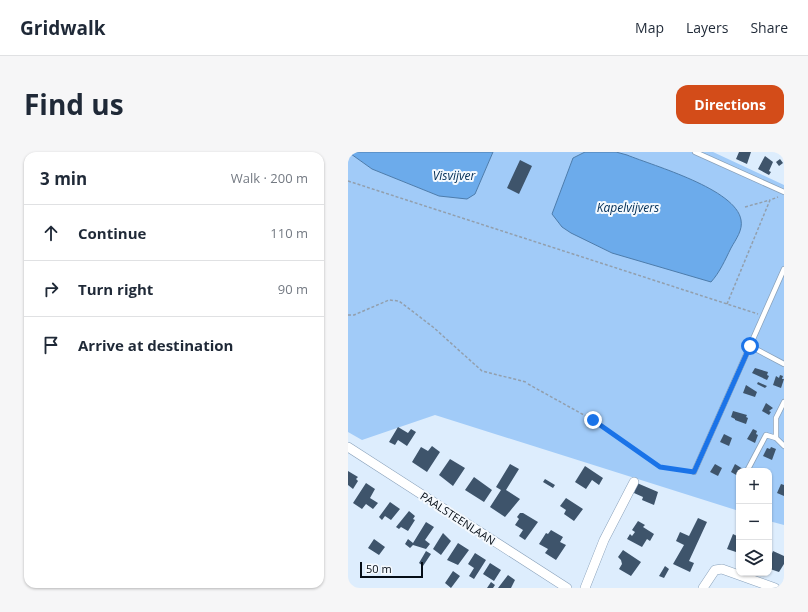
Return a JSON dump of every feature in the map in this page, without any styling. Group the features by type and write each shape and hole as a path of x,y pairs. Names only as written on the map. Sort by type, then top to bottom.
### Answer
{"street":[{"name":"PAALSTEENLAAN","path":"348,447 567,588"},
{"path":"585,588 604,540 634,482"},
{"path":"703,588 715,570 722,569 775,588"}],"lane":[{"path":"695,152 784,193"},
{"path":"694,472 784,270"},
{"path":"750,346 784,364"},
{"path":"776,438 776,418 784,402"},
{"path":"749,468 766,435 776,438 784,446"}],"path":[{"path":"348,181 763,316"},
{"path":"745,207 770,200 784,193"},
{"path":"727,304 770,200"},
{"path":"348,314 354,315 389,300 399,301 434,327 482,371 527,383 593,420 660,467 694,472"}],"shaded area":[{"path":"348,152 352,152 351,154 372,169 439,196 475,194 493,152 585,152 573,158 562,227 612,253 665,170 616,152 713,152 784,185 784,525 772,522 772,468 736,468 736,510 435,415 362,440 348,432"}],"water":[{"name":"Visvijver","path":"352,152 493,152 475,194 467,199 439,196 372,169 351,154"},
{"name":"Kapelvijvers","path":"585,152 616,152 674,172 710,189 725,198 736,209 741,220 740,231 722,266 711,282 612,253 562,227 552,214 573,158"}],"building":[{"path":"739,152 751,152 747,164 736,159"},
{"path":"765,156 773,162 769,175 758,169"},
{"path":"780,159 783,163 779,166 776,162"},
{"path":"520,160 532,166 519,194 507,188"},
{"path":"755,368 768,372 767,375 769,376 767,380 752,373"},
{"path":"780,375 783,376 782,379 784,379 781,388 773,385 776,376 779,378"},
{"path":"758,382 767,386 765,388 757,384"},
{"path":"746,385 757,392 755,397 743,393"},
{"path":"766,403 773,408 769,411 771,412 769,415 762,411"},
{"path":"733,411 747,415 746,417 748,418 746,424 731,417"},
{"path":"398,427 408,433 411,429 416,432 407,446 398,440 395,445 389,442"},
{"path":"753,429 757,431 756,434 758,435 755,443 747,439"},
{"path":"724,434 732,438 729,446 720,442"},
{"path":"432,446 440,452 427,472 412,462 421,447 428,451"},
{"path":"771,447 776,449 772,460 763,456 767,448 770,449"},
{"path":"450,459 465,468 453,486 439,475"},
{"path":"510,464 519,469 506,490 520,499 505,517 490,507 501,490 496,487"},
{"path":"715,464 722,468 718,476 710,472"},
{"path":"735,464 741,468 736,468 736,475 731,472"},
{"path":"585,466 603,478 599,485 592,480 586,489 575,482"},
{"path":"348,471 358,477 356,479 358,481 353,489 348,485"},
{"path":"474,477 492,490 484,502 465,490"},
{"path":"545,479 555,485 553,488 543,482"},
{"path":"366,483 375,489 370,498 378,503 373,509 366,504 362,509 353,503"},
{"path":"637,483 658,492 654,505 642,500 643,497 634,493"},
{"path":"781,484 784,485 784,496 777,493"},
{"path":"566,498 583,509 574,521 564,514 566,510 560,506"},
{"path":"390,502 400,509 391,520 385,516 382,520 379,517"},
{"path":"409,511 415,516 413,519 415,520 408,531 401,527 399,529 396,527"},
{"path":"520,513 523,513 538,522 525,540 519,536 523,530 515,525 519,519 517,517"},
{"path":"698,518 707,522 689,561 694,563 690,572 673,564 684,545 676,541 680,532 689,536"},
{"path":"638,521 645,525 643,527 654,534 650,541 647,539 642,547 627,539 630,534 632,536 635,532 632,530"},
{"path":"426,522 434,527 425,540 430,544 426,549 413,545 410,548 405,544 408,539 413,543"},
{"path":"551,530 563,537 560,542 566,545 556,560 545,553 548,549 539,544 546,533 548,534"},
{"path":"443,533 451,541 441,555 433,549"},
{"path":"733,534 736,536 736,552 727,549"},
{"path":"374,539 385,547 379,555 368,548"},
{"path":"458,543 469,550 458,565 447,560"},
{"path":"623,550 641,562 631,576 619,569 622,564 618,557"},
{"path":"426,551 431,554 423,566 419,563"},
{"path":"773,551 784,556 784,564 779,572 772,570"},
{"path":"475,553 486,560 474,579 469,576 474,568 468,564"},
{"path":"490,563 501,570 494,581 483,574"},
{"path":"665,566 669,569 664,578 659,576"},
{"path":"453,571 460,576 451,588 445,583"},
{"path":"508,575 515,580 511,588 498,588"},
{"path":"491,582 495,585 493,588 487,588"}],"route":[{"path":"593,420 660,467 694,472 750,346"}]}
